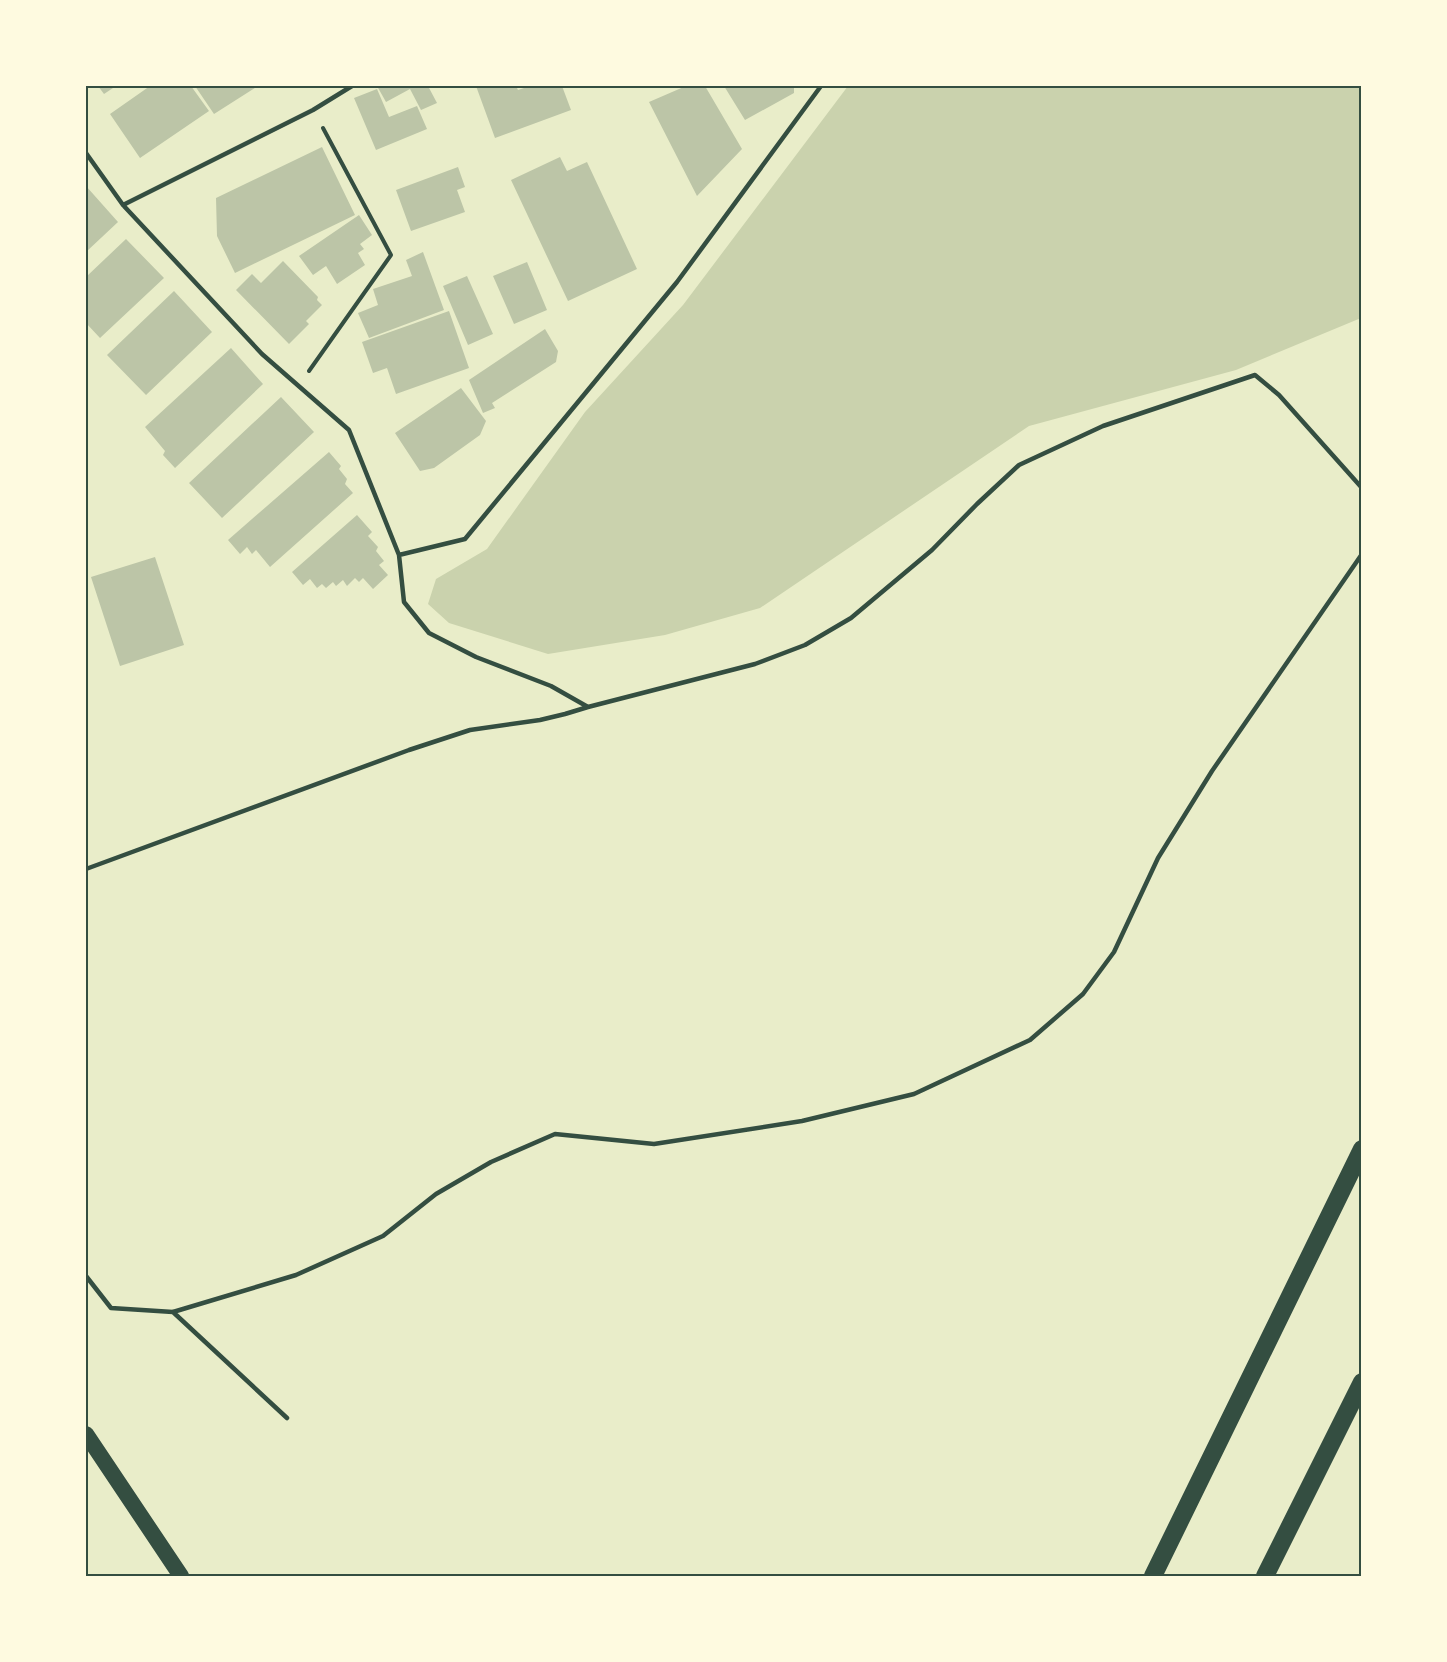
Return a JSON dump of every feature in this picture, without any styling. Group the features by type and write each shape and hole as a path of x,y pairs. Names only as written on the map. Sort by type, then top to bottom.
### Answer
{"highway":[{"path":"1154,1576 1362,1149"},
{"path":"1265,1576 1362,1382"},
{"path":"86,1434 181,1576"}],"lane":[{"path":"123,205 313,110 352,86"},
{"path":"399,555 465,538 677,282 821,86"},
{"path":"86,153 123,205 262,354 349,430 399,555 404,602 429,633 476,657 551,686 588,706"},
{"path":"86,869 409,750 471,730 548,718 755,664 805,645 851,618 933,550 1019,465 1103,426 1255,375 1279,395 1362,488"},
{"path":"86,1276 111,1308 173,1312 296,1275 383,1236 436,1194 491,1162 555,1134 654,1144 802,1121 914,1094 1029,1040 1083,994 1114,952 1158,858 1206,780 1362,554"},
{"path":"173,1312 287,1418"}],"path":[{"path":"298,386 391,255 313,110"}],"green space":[{"path":"848,86 1361,86 1361,318 1236,370 1029,426 760,608 665,635 548,654 449,623 428,604 436,579 487,549 585,412 683,305"}],"building":[{"path":"98,86 116,86 104,94"},
{"path":"150,86 191,86 209,111 140,158 110,114"},
{"path":"195,86 258,86 214,114"},
{"path":"377,86 428,86 437,103 421,110 410,89 386,102"},
{"path":"476,86 516,86 518,90 530,86 562,86 571,110 495,138"},
{"path":"686,86 705,86 742,149 697,196 649,102"},
{"path":"724,86 794,86 794,93 745,120"},
{"path":"377,89 389,117 417,106 427,129 376,150 354,98"},
{"path":"322,147 355,215 235,273 217,236 216,198"},
{"path":"560,157 567,171 587,162 637,269 568,301 511,180"},
{"path":"458,167 465,187 457,190 465,212 411,231 396,190"},
{"path":"86,186 118,222 86,252"},
{"path":"359,215 372,235 360,244 364,249 358,253 365,265 337,284 326,266 313,275 299,256"},
{"path":"126,239 164,278 100,338 86,323 86,277"},
{"path":"423,252 444,310 369,338 358,313 378,305 373,289 412,276 406,260"},
{"path":"283,261 318,297 317,300 322,305 306,321 309,324 289,344 236,290 252,274 261,283"},
{"path":"527,262 547,310 514,324 493,276"},
{"path":"467,276 493,334 468,345 443,286"},
{"path":"174,291 212,332 146,395 107,355"},
{"path":"449,311 469,368 396,394 387,368 373,373 362,342"},
{"path":"545,329 558,351 556,362 492,403 495,408 483,413 469,380"},
{"path":"231,348 263,384 175,468 163,455 165,451 145,427"},
{"path":"461,388 486,421 480,435 434,468 420,471 395,433"},
{"path":"281,397 314,432 222,518 189,483"},
{"path":"329,452 341,466 339,469 347,479 345,484 353,493 270,567 256,550 252,554 247,547 240,554 228,540"},
{"path":"357,515 372,532 368,536 378,547 376,551 384,561 379,565 388,575 373,589 363,578 359,582 355,578 347,586 343,580 336,586 333,582 326,588 322,584 317,588 310,579 303,585 292,572"},
{"path":"155,557 184,645 120,666 91,577"}]}
